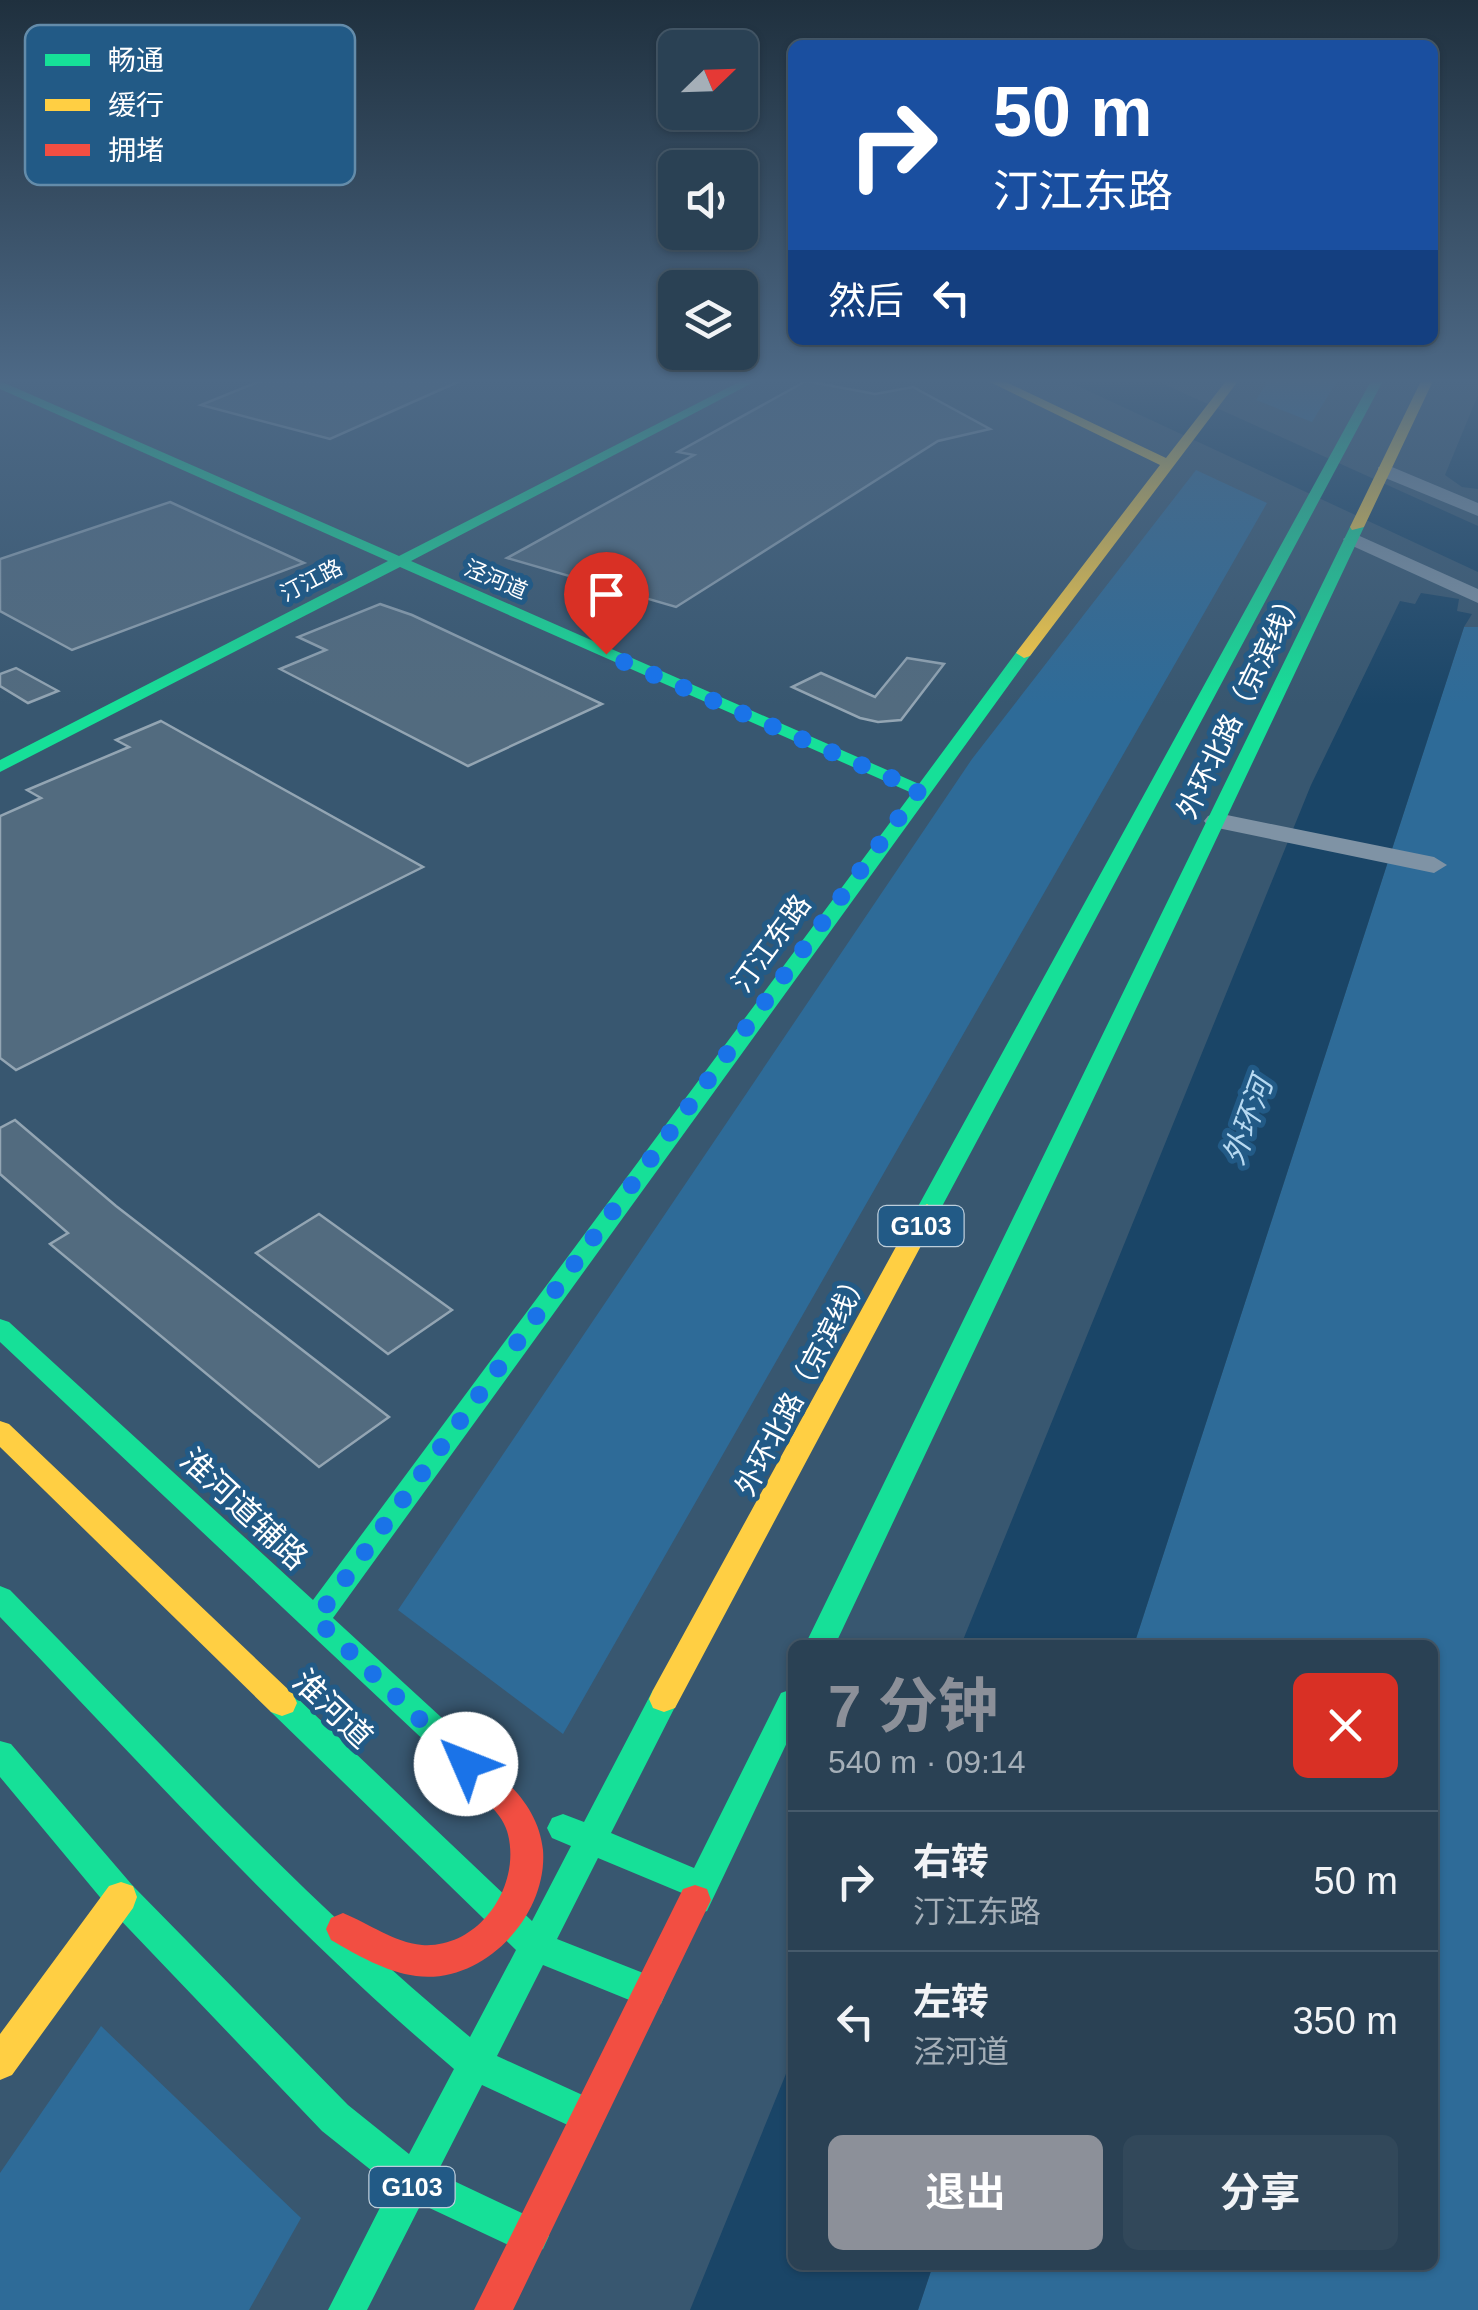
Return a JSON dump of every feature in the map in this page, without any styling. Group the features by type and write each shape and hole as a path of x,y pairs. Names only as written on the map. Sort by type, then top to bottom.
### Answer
{"main road":[{"name":"泾河道","path":"230,489 919,790"},
{"name":"汀江路","path":"0,767 543,489"},
{"name":"汀江东路","path":"316,1619 919,790 1149,489"},
{"name":"外环北路（京滨线）","path":"348,2310 592,1842 618,1784 1319,489"},
{"name":"外环北路（京滨线）","path":"822,1640 1377,489"},
{"name":"淮河道辅路","path":"0,1328 316,1619 466,1764 530,1811 592,1842 701,1886"},
{"name":"淮河道","path":"0,1431 506,1922 535,1946 649,1992"},
{"path":"0,1598 300,1907 400,2002 474,2063 587,2116"},
{"path":"493,2310 788,1710"},
{"path":"0,1754 121,1897 334,2118 415,2182 530,2236"},
{"path":"300,1907 364,1941 424,1960 462,1952 506,1922 526,1880 527,1846 517,1818 466,1764"},
{"path":"0,2063 121,1897"}],"street":[{"path":"1426,489 1478,510"},
{"path":"1356,533 1478,597"},
{"path":"1216,820 1434,865"}],"shaded area":[{"path":"1181,489 1236,489 1267,503 563,1734 398,1610 972,759"},
{"path":"1464,627 1478,627 1478,2310 918,2310 931,2270 1438,2270 1438,1640 1136,1640"},
{"path":"101,2026 301,2218 249,2310 0,2310 0,2173"}],"water":[{"path":"1299,489 1396,489 1478,526 1478,572"},
{"name":"外环河","path":"1421,593 1459,599 1457,611 1472,614 1464,627 1136,1640 963,1640 1311,785 1400,601 1415,604"},
{"path":"788,2069 788,2270 931,2270 918,2310 690,2310"}],"building":[{"path":"633,489 863,489 676,607 507,558"},
{"path":"170,502 304,563 72,650 0,611 0,559"},
{"path":"380,604 412,615 602,704 468,766 280,669 326,650 298,637"},
{"path":"907,658 944,664 901,720 878,722 860,718 792,687 821,673 875,697"},
{"path":"16,668 58,691 28,703 0,686 0,674"},
{"path":"161,721 423,867 16,1070 0,1058 0,816 41,798 27,790 129,747 116,740"},
{"path":"15,1120 116,1206 389,1417 319,1467 50,1244 68,1233 0,1174 0,1128"},
{"path":"319,1214 452,1310 388,1354 256,1253"}],"traffic: fast":[{"path":"236,489 919,790"},
{"path":"0,767 541,489"},
{"path":"927,1212 1319,489"},
{"path":"822,1640 1357,527"},
{"path":"316,1619 1024,653"},
{"path":"0,1328 491,1783"},
{"path":"0,1598 300,1907 401,2002 474,2063 587,2116"},
{"path":"347,2310 664,1699"},
{"path":"282,1703 535,1946 649,1992"},
{"path":"695,1900 788,1710"},
{"path":"0,1754 121,1897 335,2118 415,2182 530,2236"},
{"path":"563,1828 701,1886"}],"traffic: slow":[{"path":"1024,653 1149,489"},
{"path":"1357,527 1375,489"},
{"path":"664,1699 927,1212"},
{"path":"0,1431 282,1703"},
{"path":"0,2063 121,1897"}],"traffic: jam":[{"path":"343,1929 396,1955 430,1961 474,1948 507,1916 519,1896 525,1874 527,1851 522,1828 505,1801 466,1764"},
{"path":"493,2310 695,1900"}],"route":[{"path":"466,1764 316,1619 919,790 606,654"}]}
